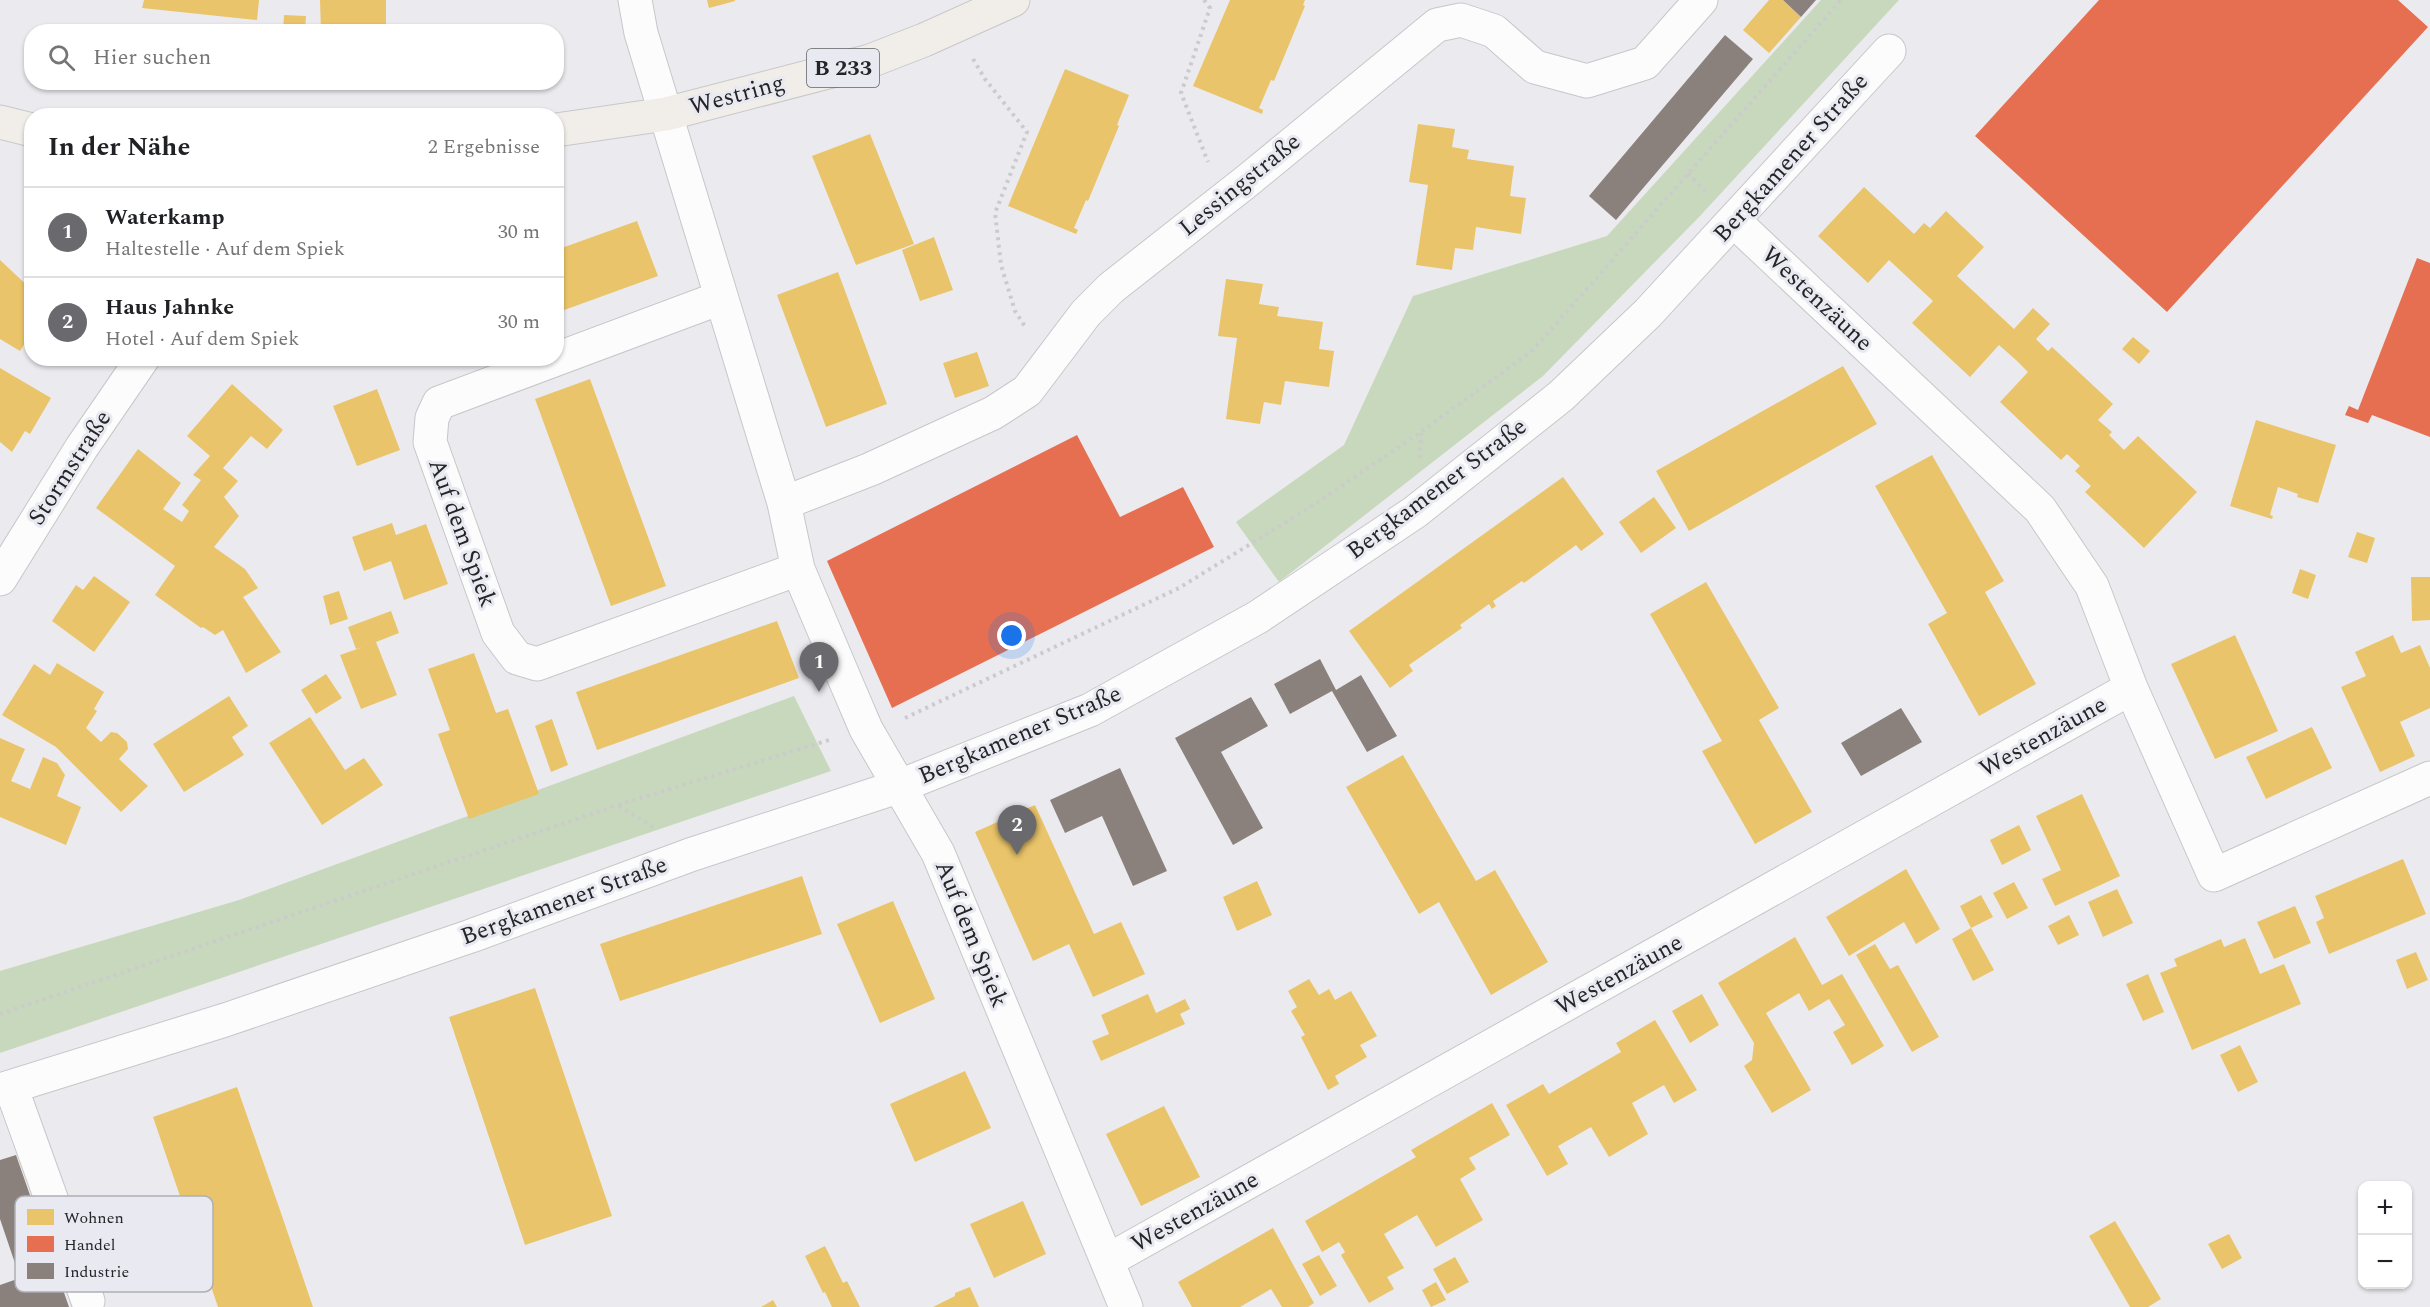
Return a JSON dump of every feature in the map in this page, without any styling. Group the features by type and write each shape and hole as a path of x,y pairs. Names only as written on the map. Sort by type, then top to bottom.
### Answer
{"main road":[{"name":"Westring","path":"564,129 666,114 870,61 953,28 1013,0"},
{"path":"0,122 24,128"}],"street":[{"name":"Auf dem Spiek","path":"635,0 641,33 784,503 798,569 866,729 938,853 1126,1307"},
{"name":"Lessingstraße","path":"784,503 871,470 993,413 1027,391 1086,313 1111,288 1222,201 1437,25 1461,20 1494,31 1534,68 1587,81 1645,63 1701,0"},
{"name":"Bergkamener Straße","path":"5,1089 237,1016 471,936 690,855 900,786 1090,710 1258,617 1415,512 1561,396 1648,314 1889,51"},
{"name":"Westenzäune","path":"1734,221 2040,509 2092,586 2131,688 2214,875 2430,778"},
{"name":"Auf dem Spiek","path":"564,356 720,298"},
{"name":"Stormstraße","path":"0,579 82,447 137,366"},
{"name":"Auf dem Spiek","path":"538,366 439,403 432,418 430,442 498,633 517,658 537,664 798,569"},
{"name":"Westenzäune","path":"1107,1261 2131,688"},
{"path":"5,1089 47,1196"},
{"path":"84,1292 88,1301"}],"path":[{"path":"1204,0 1210,8 1181,93 1222,201"},
{"path":"0,1014 618,805 904,719 1179,588 1318,502 1421,432 1533,350 1841,0"},
{"path":"953,28 985,79 1027,132 995,213 1001,265 1015,311 1048,365"}],"green space":[{"path":"1821,0 1899,0 1700,216 1543,376 1279,582 1236,522 1344,445 1413,296 1607,236"},
{"path":"794,696 831,771 0,1053 0,971 239,900"}],"building: Wohnen":[{"path":"144,0 259,0 257,20 142,8"},
{"path":"320,0 386,0 386,24 321,24"},
{"path":"707,0 735,0 735,1 709,8"},
{"path":"1230,0 1305,0 1303,5 1305,6 1274,81 1271,80 1259,108 1263,110 1262,114 1193,86"},
{"path":"1769,0 1783,0 1801,17 1769,53 1743,30"},
{"path":"284,15 306,16 306,24 283,24"},
{"path":"1065,69 1129,95 1117,125 1119,126 1088,201 1086,200 1074,228 1078,230 1076,234 1008,206"},
{"path":"1418,124 1455,129 1452,147 1469,150 1467,159 1514,166 1510,196 1526,198 1521,234 1476,227 1473,250 1455,248 1452,270 1416,265 1428,185 1409,182"},
{"path":"870,134 914,244 856,265 812,156"},
{"path":"1864,187 1914,234 1924,223 1930,228 1946,211 1984,247 1957,276 2014,329 2033,308 2050,324 2036,339 2048,351 2052,347 2113,404 2098,420 2112,432 2109,435 2124,450 2138,436 2197,492 2144,548 2085,492 2091,486 2075,471 2080,466 2067,454 2061,460 2000,402 2028,372 2016,360 1999,345 1970,377 1912,323 1933,301 1889,260 1868,283 1818,236"},
{"path":"637,221 658,276 564,310 564,247"},
{"path":"934,237 953,290 920,301 902,250"},
{"path":"0,260 24,282 24,345 20,351 0,339"},
{"path":"838,272 887,404 826,427 777,295"},
{"path":"1226,279 1263,284 1259,304 1279,307 1277,316 1323,322 1319,349 1334,351 1329,387 1285,381 1281,405 1264,402 1260,424 1226,419 1237,338 1218,336"},
{"path":"2133,337 2150,351 2139,364 2122,349"},
{"path":"977,352 989,386 955,398 943,363"},
{"path":"1843,366 1877,424 1689,531 1656,471"},
{"path":"0,368 51,398 30,434 25,431 12,452 0,442"},
{"path":"590,379 666,586 611,606 535,399"},
{"path":"232,384 283,430 267,449 251,436 223,468 238,481 224,497 239,516 214,547 245,569 258,588 243,597 281,652 246,673 223,630 215,635 201,628 155,595 175,566 96,508 138,449 181,483 163,509 182,522 189,511 182,505 201,480 193,475 210,456 187,436"},
{"path":"377,389 400,450 357,466 333,406"},
{"path":"2256,420 2336,445 2318,503 2297,497 2298,494 2278,487 2270,515 2273,516 2272,519 2230,506"},
{"path":"1932,455 2004,581 1985,592 2036,684 1979,716 1928,624 1947,613 1875,486"},
{"path":"1563,477 1604,534 1581,551 1576,545 1524,583 1522,581 1493,601 1496,606 1492,609 1489,604 1460,625 1462,628 1409,665 1413,671 1390,688 1349,631"},
{"path":"1654,497 1676,528 1641,553 1619,522"},
{"path":"392,523 396,535 426,524 448,584 404,600 391,561 364,571 352,537"},
{"path":"2357,532 2375,538 2367,563 2348,557"},
{"path":"2300,569 2316,575 2308,599 2292,593"},
{"path":"94,576 130,602 94,652 52,621 76,585 83,590"},
{"path":"2411,577 2430,577 2430,620 2412,621"},
{"path":"1706,582 1779,708 1759,720 1812,812 1755,844 1702,751 1722,741 1650,614"},
{"path":"339,591 348,619 330,625 323,596"},
{"path":"391,611 399,633 376,642 397,695 361,709 340,655 363,647 356,649 348,627"},
{"path":"777,621 799,678 597,750 576,692"},
{"path":"2235,635 2278,731 2215,759 2171,664"},
{"path":"2393,635 2401,653 2420,645 2430,668 2430,708 2400,722 2415,756 2380,772 2341,687 2366,676 2355,652"},
{"path":"474,653 496,713 508,709 539,794 469,819 438,734 450,730 428,669"},
{"path":"57,663 104,692 94,709 97,711 86,728 101,742 111,732 117,733 127,742 128,749 119,759 148,786 121,812 56,747 2,715 34,664 50,675"},
{"path":"326,674 342,698 316,714 301,690"},
{"path":"229,696 248,726 232,737 244,755 184,792 153,744"},
{"path":"310,717 345,770 364,758 383,785 322,825 269,743"},
{"path":"552,719 568,765 551,772 535,726"},
{"path":"2312,727 2332,768 2266,799 2246,757"},
{"path":"0,738 25,749 11,781 30,789 43,757 57,763 65,775 57,796 81,807 66,845 0,817"},
{"path":"1403,755 1476,881 1495,870 1548,962 1491,995 1439,902 1419,914 1346,787"},
{"path":"2082,794 2120,876 2055,906 2042,879 2061,870 2036,816"},
{"path":"1035,805 1094,934 1121,922 1145,974 1093,997 1069,944 1033,961 975,832"},
{"path":"2019,825 2031,850 2002,865 1990,840"},
{"path":"2403,859 2426,914 2329,954 2316,922 2324,918 2315,896"},
{"path":"1906,869 1940,929 1916,944 1904,922 1849,956 1826,917"},
{"path":"802,876 822,934 620,1001 600,944"},
{"path":"1257,881 1272,915 1237,931 1223,897"},
{"path":"2014,882 2028,908 2007,919 1993,893"},
{"path":"2117,889 2133,923 2103,937 2088,902"},
{"path":"1981,895 1993,917 1971,928 1960,906"},
{"path":"893,901 935,999 880,1023 837,924"},
{"path":"2295,906 2311,943 2274,959 2257,922"},
{"path":"2069,915 2079,935 2058,945 2048,926"},
{"path":"1971,928 1994,970 1973,981 1952,939"},
{"path":"1795,937 1822,985 1842,974 1884,1046 1852,1065 1833,1032 1845,1025 1829,999 1809,1011 1799,993 1766,1013 1811,1090 1772,1113 1744,1066 1752,1060 1754,1043 1718,983"},
{"path":"2245,938 2260,974 2284,964 2301,1004 2192,1050 2160,973 2177,966 2174,959 2221,939 2224,947"},
{"path":"1875,944 1890,969 1898,965 1939,1037 1912,1052 1856,955"},
{"path":"2416,952 2428,980 2407,989 2396,960"},
{"path":"2148,974 2164,1012 2143,1021 2126,984"},
{"path":"1309,979 1319,995 1329,989 1335,1000 1351,991 1377,1036 1360,1045 1367,1057 1335,1076 1339,1084 1328,1090 1301,1037 1305,1035 1291,1011 1297,1007 1288,991"},
{"path":"535,988 612,1216 525,1245 449,1017"},
{"path":"1148,994 1156,1013 1185,999 1190,1009 1180,1014 1185,1024 1101,1061 1092,1041 1109,1034 1101,1015"},
{"path":"1702,994 1719,1025 1690,1043 1672,1011"},
{"path":"1655,1020 1697,1090 1674,1103 1664,1085 1632,1103 1648,1134 1609,1157 1591,1127 1558,1146 1568,1164 1547,1176 1506,1105 1543,1084 1549,1094 1621,1052 1616,1043"},
{"path":"2240,1045 2258,1082 2238,1092 2220,1055"},
{"path":"965,1071 991,1128 915,1162 890,1104"},
{"path":"237,1087 313,1307 218,1307 213,1292 213,1196 180,1196 153,1117"},
{"path":"1492,1103 1510,1135 1469,1158 1476,1169 1460,1179 1483,1220 1436,1247 1417,1215 1384,1234 1404,1268 1387,1277 1394,1289 1369,1303 1341,1255 1345,1252 1339,1242 1322,1252 1305,1221 1416,1157 1411,1150"},
{"path":"1164,1106 1200,1177 1141,1206 1106,1134"},
{"path":"1023,1201 1046,1254 994,1278 970,1224"},
{"path":"2115,1221 2161,1299 2148,1307 2130,1307 2089,1236"},
{"path":"1273,1228 1314,1303 1308,1307 1282,1307 1271,1289 1240,1307 1192,1307 1178,1282"},
{"path":"2229,1234 2242,1258 2222,1269 2208,1244"},
{"path":"825,1246 843,1283 847,1281 860,1307 832,1307 825,1292 823,1293 805,1256"},
{"path":"1319,1255 1337,1286 1320,1296 1302,1264"},
{"path":"1455,1257 1469,1282 1447,1294 1433,1269"},
{"path":"1436,1282 1446,1300 1431,1307 1422,1290"},
{"path":"970,1287 979,1307 933,1307 955,1296 955,1293"},
{"path":"773,1300 777,1307 761,1307"}],"building: Handel":[{"path":"2099,0 2398,0 2428,27 2167,312 1975,136"},
{"path":"2417,258 2430,263 2430,437 2372,415 2368,423 2345,415 2349,406 2358,410"},
{"path":"1077,435 1120,517 1183,487 1214,547 892,708 827,561"}],"building: Industrie":[{"path":"1783,0 1816,0 1801,17"},
{"path":"1725,35 1753,59 1616,220 1589,196"},
{"path":"1320,659 1336,690 1361,675 1397,736 1367,752 1332,691 1290,714 1274,684"},
{"path":"1251,697 1268,726 1221,752 1263,828 1233,845 1175,738"},
{"path":"1901,708 1922,742 1861,776 1841,743"},
{"path":"1120,768 1167,871 1133,886 1102,816 1065,833 1050,800"},
{"path":"16,1155 30,1196 15,1196 15,1263 0,1219 0,1160"},
{"path":"15,1280 15,1292 64,1292 69,1307 0,1307 0,1285"}],"place":[{"name":"Waterkamp","path":"819,692"},
{"name":"Haus Jahnke","path":"1017,855"}]}
